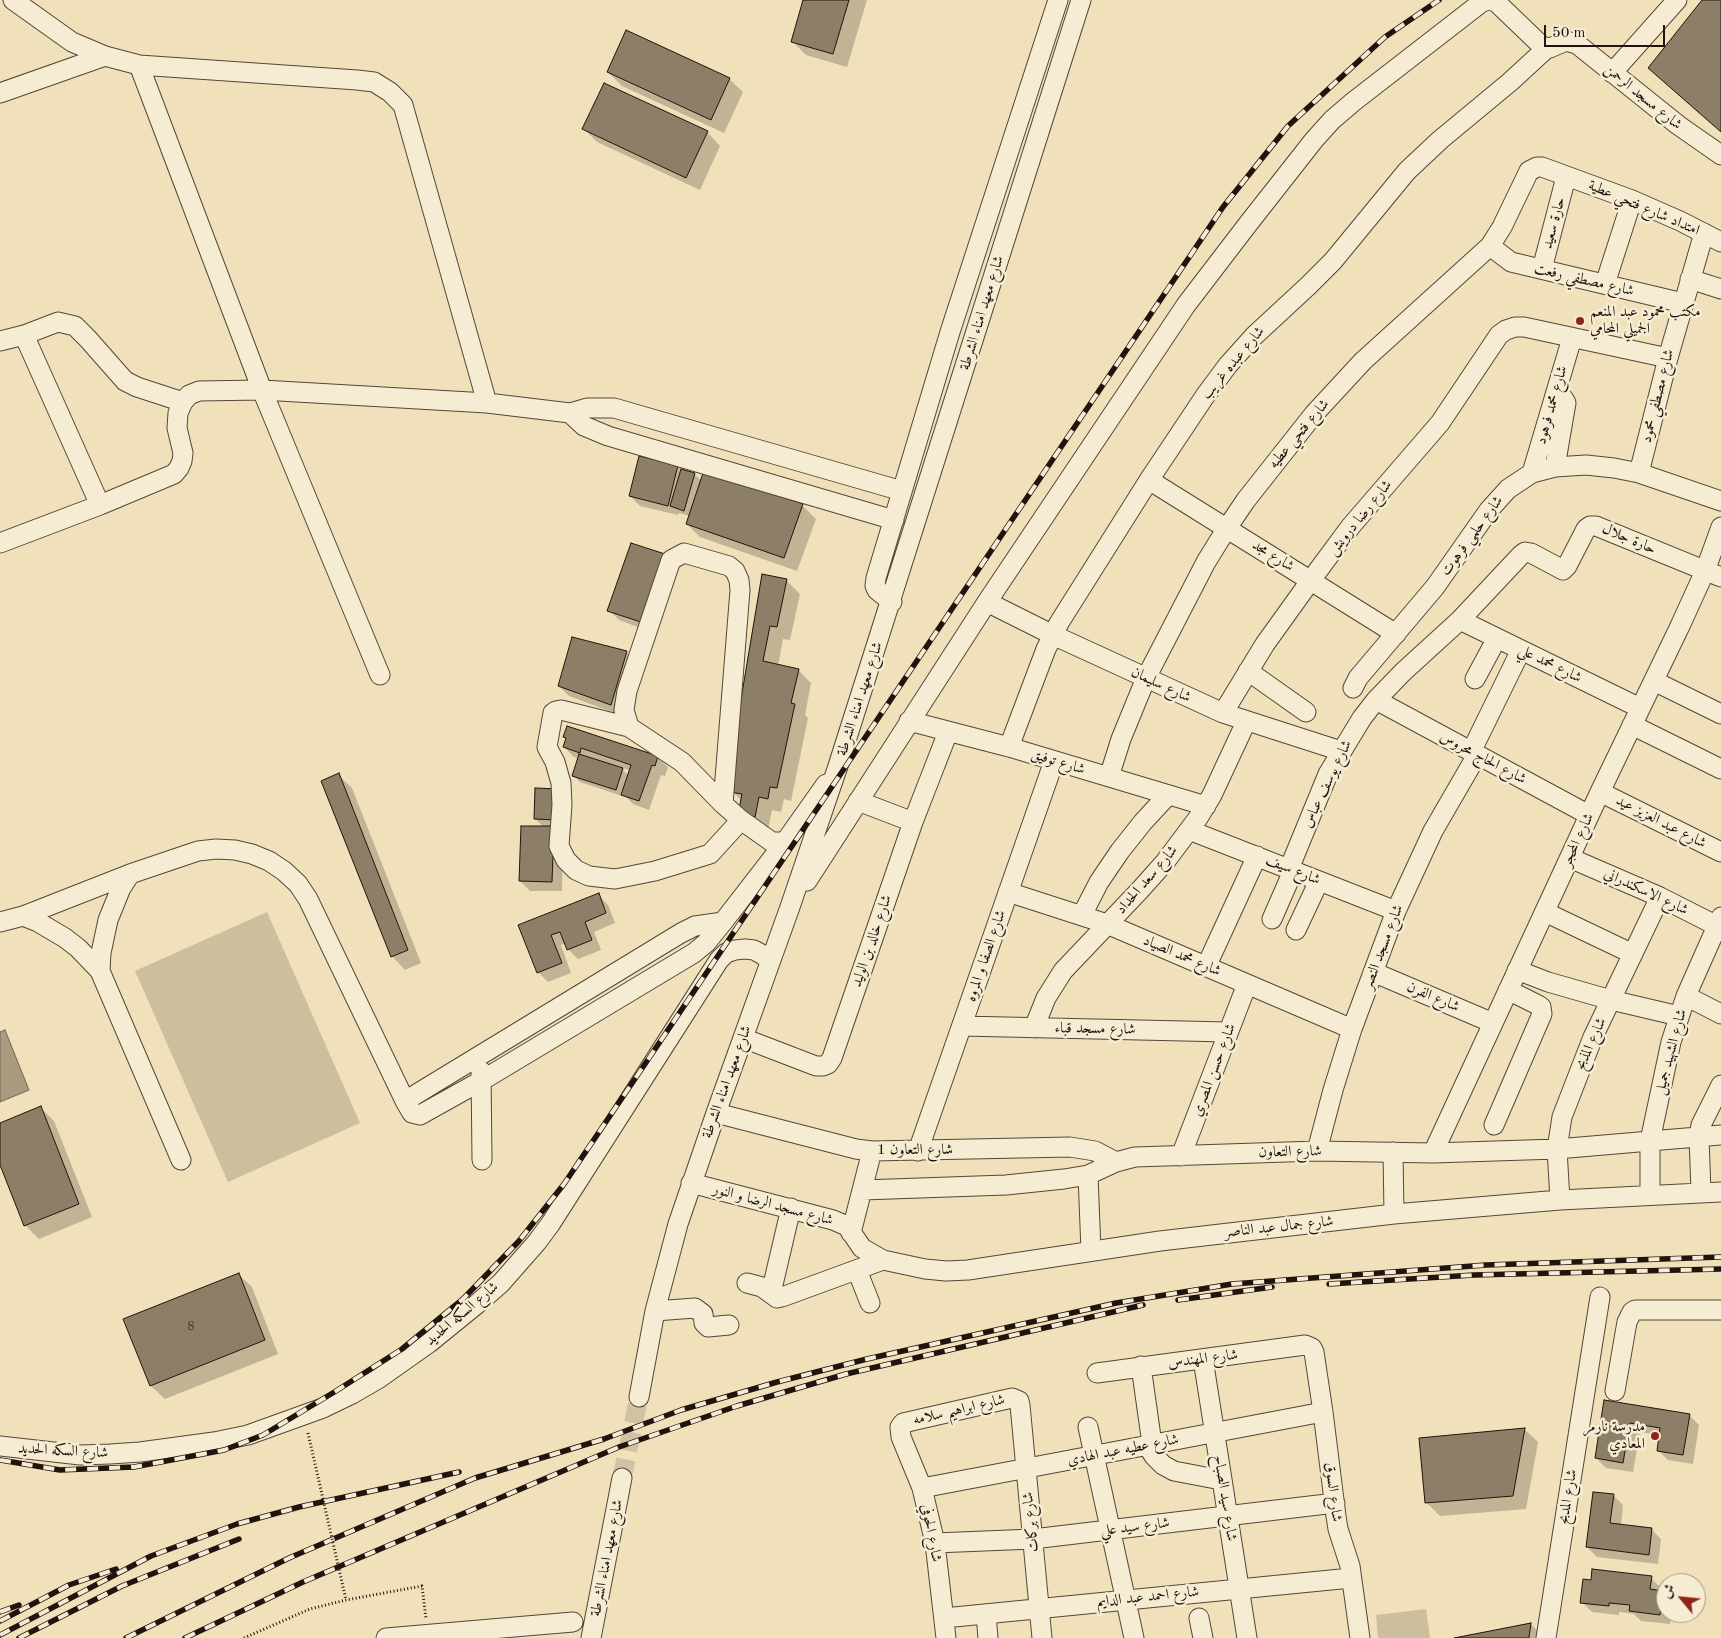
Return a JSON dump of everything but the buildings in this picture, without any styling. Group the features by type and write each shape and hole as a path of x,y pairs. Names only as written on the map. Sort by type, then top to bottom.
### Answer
{"street":[{"path":"13,0 28,6 72,42 105,56 138,65 357,80 374,82 390,92 403,105 487,404"},
{"path":"892,602 875,586 876,578 950,332 1001,181 1058,0"},
{"name":"شارع معهد امناء الشرطة","path":"639,1397 665,1267 691,1184 838,766 892,602 1081,0"},
{"path":"790,907 987,602 1186,305 1314,140 1332,120 1353,102 1482,2 1489,0 1496,2 1540,45 1547,48"},
{"path":"1612,73 1677,0"},
{"name":"شارع مسجد الرحمن","path":"1547,48 1566,41 1577,44 1678,126 1721,155"},
{"name":"شارع عبده غريب","path":"1009,747 1039,666 1053,635 1149,480 1228,365 1282,308 1333,261 1407,171 1440,140 1510,82 1547,48"},
{"path":"0,93 105,56"},
{"path":"138,65 262,390 380,675"},
{"name":"شارع فتحي عطيه","path":"1109,777 1121,738 1146,678 1185,601 1227,528 1269,469 1326,400 1363,361 1490,246 1502,228 1528,171 1542,167 1566,177"},
{"name":"امتداد شارع فتحي عطية","path":"1566,177 1632,200 1721,242"},
{"name":"حارة سعيد","path":"1542,269 1566,177"},
{"path":"1001,181 1021,189"},
{"path":"1606,284 1632,200"},
{"name":"شارع مصطفي محمود","path":"1639,473 1668,358 1704,233"},
{"name":"شارع مصطفي رفعت","path":"1490,246 1511,262 1683,303"},
{"path":"1690,279 1721,289"},
{"path":"0,341 24,335 58,322 75,326 125,381 182,402"},
{"name":"شارع رضا درويش","path":"1223,713 1248,671 1311,580 1351,526 1440,423 1499,336 1506,330 1524,327 1572,338"},
{"path":"24,335 100,505"},
{"path":"1572,338 1668,358"},
{"name":"شارع محمد فرهود","path":"1532,473 1572,338"},
{"path":"0,543 100,505 174,474 179,468 183,453 177,428 178,413 182,402 189,395 200,391 262,390 487,404 570,414 587,408 614,408 902,491"},
{"path":"1555,395 1563,398 1566,403 1555,467"},
{"path":"570,414 584,426 608,436 894,520"},
{"name":"شارع حلمي فرهوت","path":"1353,688 1358,678 1435,587 1489,510 1508,488 1532,473 1555,467 1586,465 1639,473 1721,501"},
{"name":"شارع مجد","path":"1149,480 1396,634"},
{"name":"حارة جلال","path":"1460,620 1523,553 1531,553 1560,570 1565,568 1584,531 1590,526 1596,526 1713,574"},
{"name":"شارع المحجر","path":"1433,1153 1640,708 1713,574 1721,527"},
{"path":"629,727 624,710 628,691 671,560 684,553 729,566 735,571 739,580 740,590 723,804"},
{"name":"شارع سليمان","path":"987,602 1053,635 1223,713 1246,722 1341,751"},
{"name":"شارع محمد علي","path":"1460,620 1640,708"},
{"name":"شارع يوسف عباس","path":"1272,919 1320,793 1341,751 1376,700 1402,672 1460,620"},
{"path":"1476,679 1497,638"},
{"name":"شارع مسجد النصر","path":"1317,1151 1352,1029 1396,911 1433,831 1474,753 1521,650"},
{"path":"1248,671 1306,712"},
{"path":"1654,681 1721,714"},
{"name":"شارع الحاج محروس","path":"1376,700 1590,815"},
{"path":"741,820 710,854 701,857 615,879 589,876 576,870 566,860 559,846 562,805 561,783 548,746 553,713 556,710 560,710 629,727 682,762 741,820 772,842 785,842"},
{"name":"شارع توفيق","path":"909,721 1009,747 1206,806"},
{"name":"شارع سعد الحداد","path":"1034,1028 1054,984 1063,970 1153,876 1206,806 1246,722"},
{"path":"1632,725 1721,769"},
{"name":"شارع خالد بن الوليد","path":"743,1038 816,1066 828,1064 832,1058 913,822 948,732"},
{"name":"شارع الصفا و المروه","path":"918,1151 1054,761"},
{"path":"0,922 23,916 130,874 198,851 216,849 235,850 269,861 298,884 308,899 405,1101 412,1113 420,1115 481,1081 694,953 706,943 785,842 838,766"},
{"name":"شارع عبد العزيز عيد","path":"1600,792 1721,852"},
{"path":"1082,915 1099,882 1120,851 1168,795"},
{"path":"858,801 913,822"},
{"name":"شارع سيف","path":"1189,830 1396,911"},
{"path":"1206,967 1257,856"},
{"name":"شارع الاسكندراني","path":"1570,858 1720,923"},
{"path":"100,970 101,953 108,920 121,888 130,874"},
{"path":"1296,930 1319,881"},
{"name":"شارع محمد الصياد","path":"1008,892 1108,924 1352,1029"},
{"name":"شارع المذبح","path":"1560,1200 1557,1149 1562,1118 1593,1037 1660,897"},
{"path":"1545,912 1633,954"},
{"path":"23,916 38,922 65,938 100,970 181,1160"},
{"path":"405,1101 681,933 695,926 724,922"},
{"name":"شارع الشهيد جميل","path":"1650,1194 1650,1142 1670,1050 1686,996 1720,923"},
{"name":"شارع السكه الحديد","path":"0,1446 80,1455 150,1451 214,1442 254,1433 323,1408 378,1379 410,1357 477,1304 501,1283 537,1242 551,1223 718,960 735,950 745,949 763,954 770,961"},
{"path":"1517,970 1548,982 1611,1000 1679,1016"},
{"name":"شارع الفرن","path":"1372,972 1493,1023"},
{"name":"شارع حسن المصري","path":"1180,1156 1246,984"},
{"path":"1494,1125 1542,1014 1541,1007 1508,990"},
{"path":"1686,996 1721,1014"},
{"name":"شارع مسجد قباء","path":"962,1026 1228,1032"},
{"path":"481,1055 482,1160"},
{"path":"1702,1192 1699,1138 1705,1116 1721,1085"},
{"name":"شارع التعاون 1","path":"716,1113 872,1151 1070,1147 1095,1151 1116,1162"},
{"name":"شارع التعاون","path":"862,1190 1006,1184 1064,1179 1088,1175 1116,1162 1135,1157 1317,1151 1433,1153 1557,1149 1721,1135"},
{"path":"852,1233 872,1151"},
{"path":"1393,1152 1394,1214"},
{"path":"1088,1175 1091,1251"},
{"name":"شارع مسجد الرضا و النور","path":"691,1184 841,1222 852,1233"},
{"name":"شارع جمال عبد الناصر","path":"852,1233 862,1248 883,1260 925,1269 968,1270 1160,1241 1394,1214 1560,1200 1650,1194 1721,1192"},
{"path":"770,1293 791,1208"},
{"path":"747,1283 762,1287 777,1298 883,1260"},
{"path":"857,1270 870,1303"},
{"name":"شارع المدبح","path":"1546,1638 1600,1297"},
{"path":"655,1311 695,1308 703,1314 704,1323 708,1327 729,1325"},
{"path":"1615,1391 1627,1322 1635,1310 1721,1310"},
{"path":"1596,1321 1627,1322"},
{"name":"شارع المهندس","path":"1097,1372 1309,1346"},
{"name":"شارع السوق","path":"1309,1346 1314,1352 1338,1529 1346,1553 1360,1638"},
{"name":"شارع سيد الصباح","path":"1203,1359 1247,1638"},
{"path":"1142,1366 1150,1444 1154,1456 1174,1472 1221,1480"},
{"name":"شارع ابراهيم سلامه","path":"899,1431 903,1423 1012,1398 1018,1401 1020,1406"},
{"name":"شارع بركات","path":"1020,1406 1042,1638"},
{"name":"شارع عطيه عبد الهادي","path":"922,1488 1323,1412"},
{"path":"1088,1427 1134,1638"},
{"name":"شارع الحوفي","path":"899,1431 922,1488 935,1543 946,1638"},
{"name":"شارع معهد امناء الشرطة","path":"592,1638 622,1478"},
{"name":"شارع سيد علي","path":"935,1543 1033,1539 1335,1503"},
{"name":"شارع احمد عبد الدايم","path":"944,1618 1351,1578"},
{"path":"386,1638 428,1634 570,1630 583,1613 598,1608"},
{"path":"986,1614 988,1638"},
{"path":"1198,1618 1203,1638"}],"path":[{"path":"308,1433 346,1600"},
{"path":"244,1638 310,1609 346,1600 422,1586 428,1634"}],"shaded area":[{"path":"267,912 360,1123 228,1182 135,971"},
{"path":"5,1030 29,1090 0,1102 0,1032"},
{"path":"1426,1609 1430,1638 1378,1638 1376,1615"}],"tunnel":[{"path":"622,1478 639,1397"}],"railway":[{"path":"0,1460 60,1470 134,1467 224,1450 263,1435 336,1391 402,1349 463,1299 519,1241 564,1184 1223,207 1288,126 1385,37 1439,0"},
{"path":"126,1638 289,1558 475,1478 604,1439 681,1410 777,1382 867,1359 1116,1303 1232,1284 1486,1265 1721,1257"},
{"path":"1329,1284 1474,1275 1721,1269"},
{"path":"1178,1300 1272,1287"},
{"path":"185,1638 303,1582 619,1447 737,1406 846,1374 1143,1305"},
{"path":"0,1635 151,1556 237,1524 299,1507 459,1472"},
{"path":"19,1638 122,1586 239,1539"},
{"path":"0,1621 69,1585 116,1569"},
{"path":"0,1612 19,1605"}],"place":[{"name":"مكتب محمود عبد المنعم الجميلي المحامي","path":"1580,321"},
{"name":"مدرسة نارمر المعادي","path":"1655,1436"}]}
